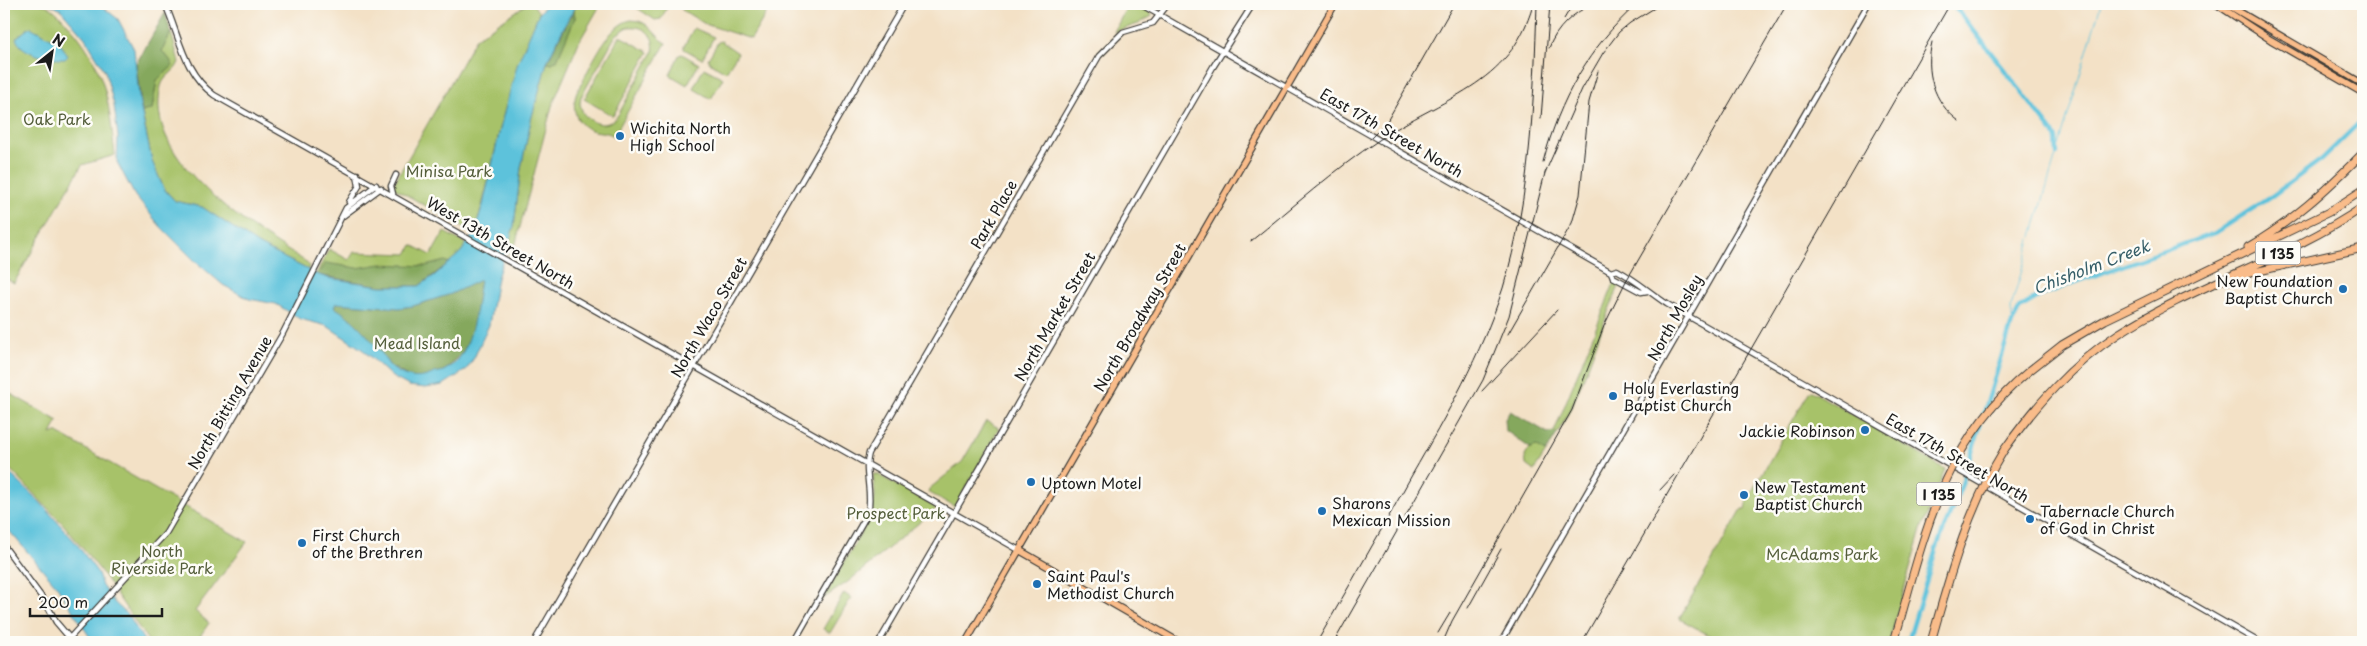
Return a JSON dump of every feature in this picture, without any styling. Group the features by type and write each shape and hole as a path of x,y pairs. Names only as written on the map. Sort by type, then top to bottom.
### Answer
{"highway":[{"path":"2204,272 2282,226 2315,200 2363,153"},
{"name":"I 135","path":"1894,642 1932,512 1957,456 1994,404 2029,371 2062,345 2086,331 2329,212 2363,190"},
{"name":"I 135","path":"1931,642 1963,533 1980,492 2004,450 2039,403 2086,358 2117,334 2191,294 2297,244 2363,207"},
{"path":"2191,294 2250,273 2363,248"}],"main road":[{"name":"North Broadway Street","path":"966,642 1335,4"},
{"path":"2216,4 2271,40 2363,93"},
{"path":"2226,4 2363,84"},
{"path":"1020,550 1179,642"}],"street":[{"name":"West 13th Street North","path":"165,4 175,27 187,66 204,88 1020,550"},
{"name":"North Waco Street","path":"534,642 904,4"},
{"name":"East 17th Street North","path":"1140,4 1611,272 1613,277 1641,292 1647,291 1976,482 2259,642"},
{"name":"Park Place","path":"867,464 870,453 1099,56 1123,32 1153,23 1168,4"},
{"name":"North Market Street","path":"879,642 1213,67 1253,4"},
{"name":"North Mosley","path":"1502,642 1868,4"},
{"path":"346,208 359,186 357,174"},
{"path":"394,195 391,186 396,175"},
{"name":"North Bitting Avenue","path":"66,642 69,636 166,534 288,323 312,272 346,208 378,186"},
{"name":"North Bitting Avenue","path":"341,219 378,186"},
{"path":"794,642 868,512 871,496 867,464"},
{"path":"4,546 46,603 56,622 73,642"}],"green space":[{"name":"Oak Park","path":"38,3 46,5 66,22 79,38 90,53 103,84 110,116 115,155 82,165 14,283 4,277 4,4"},
{"name":"Minisa Park","path":"527,4 533,4 539,13 511,88 483,204 474,233 394,188 393,185 476,38"},
{"path":"578,4 601,4 579,42 552,106 515,246 509,254 505,252 514,226 521,168 531,120 547,62 552,63 575,18 574,10"},
{"path":"631,4 669,4 661,19 655,20"},
{"path":"681,4 767,4 767,12 751,39 705,24 682,10"},
{"path":"1128,4 1142,7 1152,16 1138,24 1114,32"},
{"path":"574,10 575,18 557,60 552,63 547,62"},
{"path":"165,13 171,32 162,51 173,66 157,80 152,109 142,112 136,64"},
{"path":"631,20 643,22 666,43 614,136 591,130 581,124 576,114 574,103 577,92 599,50 606,39 622,23","holes":["628,27 634,27 648,33 653,41 653,52 618,115 605,124 596,123 583,113 580,104 581,97 616,35"]},
{"path":"694,28 714,37 702,59 684,49"},
{"path":"171,32 179,62 161,86 160,114 168,140 185,166 206,190 258,231 305,261 309,266 308,270 259,245 202,207 175,201 164,189 152,161 142,112 152,109 157,80 167,69 170,60 162,51"},
{"path":"620,36 649,52 613,116 584,99"},
{"path":"721,41 738,53 726,72 709,62 708,59 718,42"},
{"path":"682,54 699,64 687,85 670,75 679,55"},
{"path":"704,68 723,78 711,99 694,89"},
{"path":"444,232 467,244 461,252 435,275 328,278 316,274 329,249 349,260 354,252 407,254 412,245 431,255"},
{"path":"445,261 449,263 419,286 381,286 318,275 326,263 357,268 381,264 425,266"},
{"name":"Mead Island","path":"480,279 475,318 469,340 462,353 446,370 420,379 411,378 390,366 381,353 334,308 336,303 399,308 413,306 451,294"},
{"path":"1615,281 1620,284 1583,379 1557,434 1554,432"},
{"name":"North Riverside Park","path":"4,390 58,421 51,434 56,432 247,542 195,611 209,623 196,642 149,642 100,570 63,524 4,463"},
{"name":"McAdams Park","path":"1812,391 1945,469 1921,530 1889,642 1721,642 1680,619 1680,617 1742,509 1745,509 1747,500 1809,392"},
{"path":"1510,411 1548,433 1554,432 1557,434 1546,452 1536,446 1530,448 1506,431 1505,419"},
{"path":"986,421 999,428 955,507 928,492 929,489 962,462"},
{"path":"1536,446 1546,452 1534,471 1526,465 1525,456 1530,448"},
{"name":"Prospect Park","path":"873,474 877,474 937,508 849,581 824,598 872,513 875,496"},
{"path":"844,593 851,598 830,633 823,629"}],"water":[{"path":"50,4 99,4 118,19 134,49 140,104 152,161 164,189 175,201 202,207 259,245 316,274 328,278 381,286 419,286 435,275 461,252 474,233 483,205 503,116 518,62 539,13 547,4 578,4 569,17 547,62 531,120 521,168 514,226 497,278 489,325 474,358 466,370 443,385 426,388 409,386 392,377 363,350 327,326 300,319 276,304 249,299 223,285 195,261 161,227 135,196 117,162 118,137 114,105 105,71 85,38 61,10","holes":["480,280 472,330 462,354 445,370 418,378 407,376 392,368 359,327 334,307 336,303 399,308 413,306 451,294"]},
{"path":"30,27 60,43 68,56 65,59 52,58 37,55 23,48 16,38"},
{"path":"4,468 40,502 76,543 98,573 102,586 115,603 128,615 145,642 93,642 56,585 4,525"}],"waterway":[{"path":"1953,4 2052,131 2056,139 2057,154"},
{"path":"2012,323 2011,307 2101,4"},
{"name":"Chisholm Creek","path":"1983,416 2012,323 2020,308 2038,297 2068,285 2215,233 2272,196 2322,159 2363,119"},
{"name":"Chisholm Creek","path":"1908,642 1936,549 1962,484 1980,426"}],"railway":[{"path":"1370,139 1386,123 1454,4"},
{"path":"1317,642 1450,407 1474,361 1503,288 1520,218 1525,183 1532,111 1537,4"},
{"path":"1541,118 1550,4"},
{"path":"1564,19 1573,4"},
{"path":"1549,48 1556,34 1566,21 1579,11 1593,4"},
{"path":"1543,162 1558,117 1578,76 1604,38 1637,4"},
{"path":"1334,642 1483,380 1509,316 1545,173 1582,89 1603,53 1619,32 1661,4"},
{"path":"1443,642 1452,621 1572,410 1604,326 1625,283 1787,4"},
{"path":"1582,642 1950,4"},
{"path":"1251,241 1330,176 1379,140 1402,125 1471,87 1491,72 1508,55 1522,33 1533,5"},
{"path":"1932,42 1930,64 1933,86 1943,105 1959,121"},
{"path":"1508,334 1572,223 1580,195 1589,102 1598,71"},
{"path":"1482,391 1557,310"},
{"path":"1660,490 1674,475"},
{"path":"1468,608 1501,549"},
{"path":"1438,633 1450,613"}],"place":[{"name":"Wichita North High School","path":"620,136"},
{"name":"New Foundation Baptist Church","path":"2343,289"},
{"name":"Holy Everlasting Baptist Church","path":"1613,396"},
{"name":"Jackie Robinson","path":"1865,430"},
{"name":"Uptown Motel","path":"1031,482"},
{"name":"New Testament Baptist Church","path":"1744,495"},
{"name":"Sharons Mexican Mission","path":"1322,511"},
{"name":"Tabernacle Church of God in Christ","path":"2030,519"},
{"name":"First Church of the Brethren","path":"302,543"},
{"name":"Saint Paul's Methodist Church","path":"1037,584"}]}
